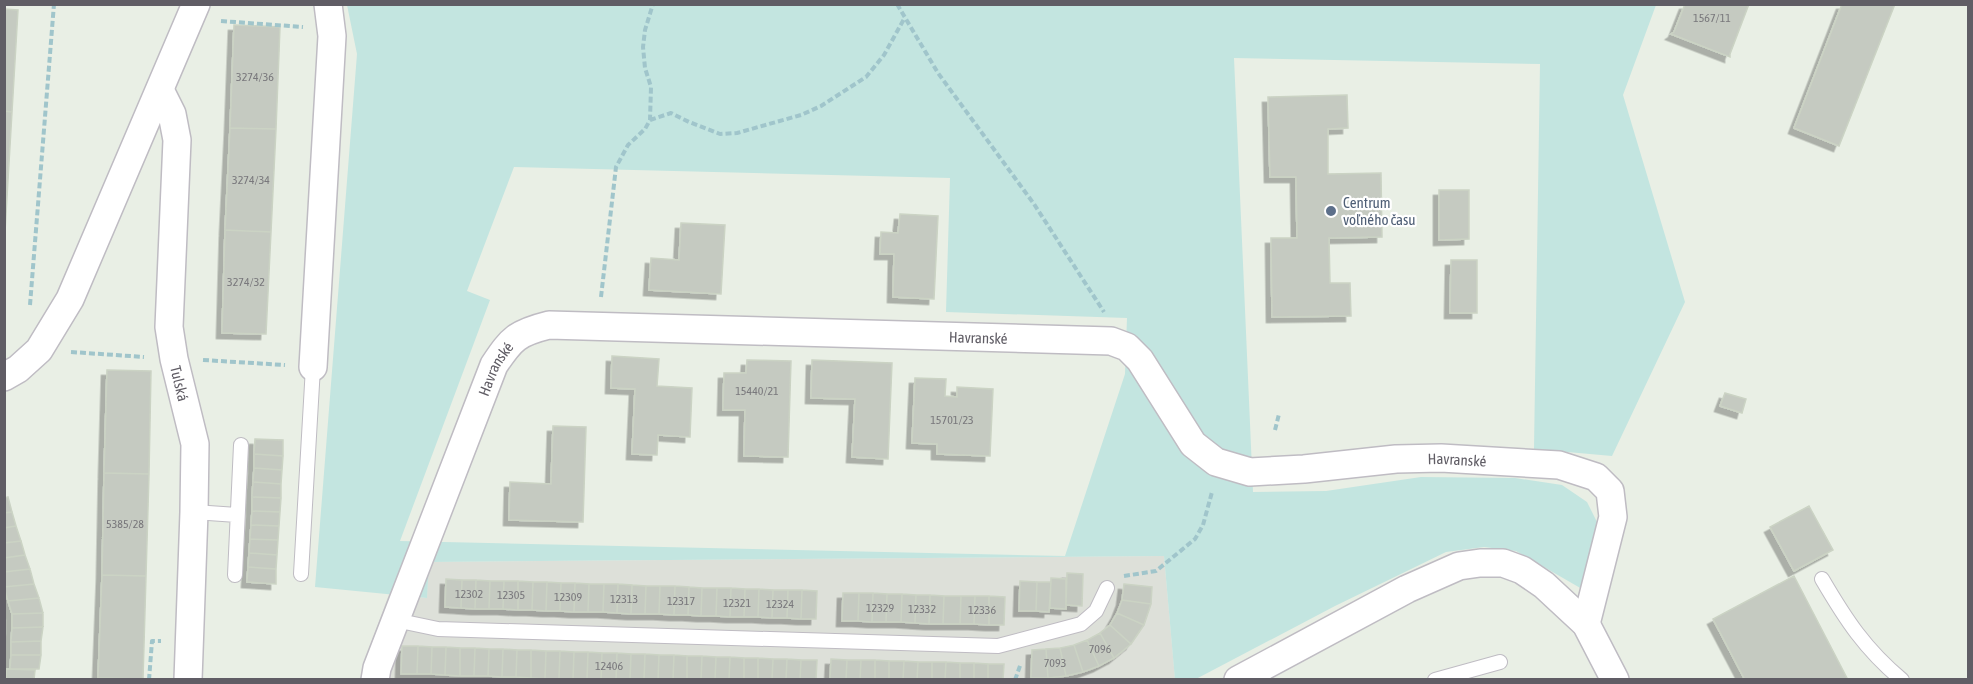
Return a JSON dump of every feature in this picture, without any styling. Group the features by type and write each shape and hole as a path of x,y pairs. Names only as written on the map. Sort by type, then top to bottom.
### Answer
{"street":[{"path":"313,367 332,36 328,4"},
{"path":"4,377 18,369 39,350 70,299 193,12"},
{"name":"Tulská","path":"160,90 172,114 177,140 169,327 174,359 195,444 188,680"},
{"name":"Havranské","path":"375,680 377,668 395,620 494,365 507,345 524,332 549,325 1111,341 1127,347 1140,360 1193,444 1221,464 1250,472 1396,459 1441,458 1559,465 1596,477 1610,491 1613,517 1586,624"},
{"path":"1238,680 1407,589 1459,566 1479,563 1503,563 1522,570 1544,585 1586,624 1616,680"}],"lane":[{"path":"301,574 313,367"},
{"path":"235,575 241,445"},
{"path":"194,512 237,515"},
{"path":"1822,579 1846,620 1868,648 1902,680"},
{"path":"395,620 438,629 998,646 1082,624 1096,611 1107,588"},
{"path":"1434,680 1500,662"}],"path":[{"path":"30,315 54,4"},
{"path":"600,307 616,167 628,145 645,129 650,120 651,87 645,68 643,47 652,4"},
{"path":"897,4 938,73 1034,204 1127,347"},
{"path":"193,12 306,27"},
{"path":"650,120 671,113 720,134 737,133 801,115 821,106 866,77 884,55 904,19"},
{"path":"83,353 121,356"},
{"path":"206,360 263,364"},
{"path":"1275,430 1278,414"},
{"path":"1107,588 1122,576 1156,571 1195,539 1203,525 1221,464"},
{"path":"149,680 152,641"}],"shaded area":[{"path":"347,5 1656,5 1623,95 1685,302 1612,456 1534,449 1540,64 1234,58 1253,492 1326,491 1421,477 1515,478 1562,485 1587,502 1598,524 1582,589 1516,551 1484,547 1446,552 1335,606 1196,679 1175,680 1164,556 429,562 427,598 315,587 357,54","holes":["514,167 950,178 946,312 1127,318 1125,374 1065,556 400,541 490,300 467,291"]},
{"path":"1164,556 1175,679 362,680 362,668 389,594 427,598 428,562"}],"building":[{"path":"1685,4 1749,4 1730,57 1671,34 1674,32"},
{"path":"1842,4 1895,4 1839,146 1794,128"},
{"path":"4,9 18,10 12,112 4,111"},
{"path":"234,25 280,27 276,129 230,128"},
{"path":"1347,95 1348,128 1328,129 1328,174 1381,173 1382,237 1329,238 1330,283 1350,283 1351,316 1272,317 1271,238 1297,238 1296,177 1270,177 1268,97"},
{"path":"4,111 12,112 6,214 4,214"},
{"path":"230,128 276,129 271,232 225,230"},
{"path":"1439,190 1469,190 1469,239 1439,240"},
{"path":"4,214 6,214 4,251"},
{"path":"900,214 938,216 934,299 893,297 894,254 880,254 881,232 898,233"},
{"path":"681,223 725,225 721,294 649,290 651,258 679,260"},
{"path":"225,230 271,232 266,334 222,333"},
{"path":"1451,260 1477,260 1477,313 1450,313"},
{"path":"612,356 659,359 657,386 692,388 690,437 658,435 657,455 632,454 635,389 611,388"},
{"path":"747,360 791,361 788,457 744,456 745,410 723,410 724,373 746,373"},
{"path":"812,360 892,363 888,459 852,457 855,399 811,398"},
{"path":"107,370 151,371 149,474 104,473"},
{"path":"915,378 946,379 945,396 957,397 957,387 993,389 990,456 937,454 937,444 912,443"},
{"path":"1725,393 1746,399 1742,413 1720,406"},
{"path":"553,426 586,427 583,522 509,520 510,482 551,484"},
{"path":"255,439 283,440 283,456 254,454"},
{"path":"254,454 283,456 282,470 254,468"},
{"path":"254,468 282,470 281,484 253,482"},
{"path":"104,473 149,474 146,576 102,575"},
{"path":"253,482 281,484 281,498 252,497"},
{"path":"8,497 12,512 4,513 4,498"},
{"path":"252,497 281,498 280,512 252,511"},
{"path":"1809,506 1833,550 1794,571 1770,527"},
{"path":"252,511 280,512 279,526 251,525"},
{"path":"12,512 16,526 4,528 4,513"},
{"path":"251,525 279,526 278,540 250,539"},
{"path":"16,526 21,541 4,543 4,528"},
{"path":"250,539 278,540 277,555 249,553"},
{"path":"21,541 25,555 4,558 4,543"},
{"path":"249,553 277,555 276,569 248,567"},
{"path":"25,555 30,569 4,572 4,558"},
{"path":"248,567 276,569 276,584 247,582"},
{"path":"30,569 34,584 4,587 4,572"},
{"path":"1067,573 1083,574 1082,606 1066,605"},
{"path":"102,575 146,576 143,679 98,678"},
{"path":"1794,576 1848,680 1745,680 1713,619"},
{"path":"1051,578 1066,579 1066,609 1050,608"},
{"path":"446,579 462,580 461,608 445,607"},
{"path":"462,580 476,580 475,609 461,608"},
{"path":"476,580 490,581 489,609 475,609"},
{"path":"490,581 504,581 503,609 489,609"},
{"path":"504,581 518,581 518,610 503,609"},
{"path":"518,581 533,582 532,610 518,610"},
{"path":"1020,581 1037,582 1036,611 1019,611"},
{"path":"533,582 547,582 546,611 532,610"},
{"path":"547,582 561,583 560,611 546,611"},
{"path":"1037,582 1051,582 1049,612 1036,611"},
{"path":"561,583 575,583 574,612 560,611"},
{"path":"575,583 589,584 588,612 574,612"},
{"path":"34,584 39,598 8,601 4,587"},
{"path":"589,584 604,584 603,612 588,612"},
{"path":"604,584 618,584 617,613 603,612"},
{"path":"618,584 632,585 631,614 617,613"},
{"path":"1124,584 1152,587 1151,604 1122,600"},
{"path":"632,585 646,586 645,614 631,614"},
{"path":"646,586 660,586 659,614 645,614"},
{"path":"660,586 675,586 674,615 659,614"},
{"path":"675,586 689,587 688,615 674,615"},
{"path":"689,587 702,588 701,616 688,615"},
{"path":"702,588 717,588 716,616 701,616"},
{"path":"717,588 731,588 730,617 716,616"},
{"path":"731,588 745,589 744,617 730,617"},
{"path":"745,589 759,589 758,617 744,617"},
{"path":"759,589 773,590 772,618 758,617"},
{"path":"773,590 788,590 787,618 772,618"},
{"path":"788,590 802,590 801,619 787,618"},
{"path":"802,590 817,591 816,619 801,619"},
{"path":"843,593 859,593 858,621 842,621"},
{"path":"859,593 873,593 872,622 858,621"},
{"path":"873,593 887,594 886,622 872,622"},
{"path":"887,594 902,594 901,622 886,622"},
{"path":"902,594 916,595 915,623 901,622"},
{"path":"916,595 930,595 929,624 915,623"},
{"path":"930,595 944,596 943,624 929,624"},
{"path":"944,596 961,596 960,624 943,624"},
{"path":"961,596 975,596 974,624 960,624"},
{"path":"975,596 989,596 989,625 974,624"},
{"path":"989,596 1005,597 1004,625 989,625"},
{"path":"39,598 43,613 12,614 8,601"},
{"path":"1122,600 1151,604 1144,625 1117,613"},
{"path":"43,613 43,627 12,628 12,614"},
{"path":"1117,613 1144,625 1131,644 1110,625"},
{"path":"1110,625 1131,644 1114,658 1100,633"},
{"path":"43,627 41,641 11,642 12,628"},
{"path":"1100,633 1114,658 1099,666 1087,640"},
{"path":"1087,640 1099,666 1083,672 1074,645"},
{"path":"41,641 41,655 11,655 11,642"},
{"path":"1074,645 1083,672 1066,676 1060,648"},
{"path":"402,646 418,646 417,674 401,674"},
{"path":"418,646 432,647 431,674 417,674"},
{"path":"432,647 446,647 445,675 431,674"},
{"path":"446,647 460,648 460,676 445,675"},
{"path":"460,648 475,648 474,676 460,676"},
{"path":"475,648 489,649 488,676 474,676"},
{"path":"1060,648 1066,676 1048,678 1046,649"},
{"path":"489,649 503,649 502,677 488,676"},
{"path":"503,649 517,650 516,677 502,677"},
{"path":"1046,649 1048,678 1031,678 1032,650"},
{"path":"517,650 531,650 531,678 516,677"},
{"path":"531,650 546,651 545,679 531,678"},
{"path":"546,651 560,651 559,679 545,679"},
{"path":"560,651 574,652 573,680 559,679"},
{"path":"574,652 588,652 587,680 573,680"},
{"path":"588,652 602,653 601,680 587,680"},
{"path":"602,653 617,653 616,680 601,680"},
{"path":"617,653 631,654 630,680 616,680"},
{"path":"631,654 645,654 644,680 630,680"},
{"path":"645,654 659,655 658,680 644,680"},
{"path":"11,655 41,655 39,669 10,669"},
{"path":"659,655 674,655 673,680 658,680"},
{"path":"674,655 687,656 687,680 673,680"},
{"path":"687,656 702,656 701,680 687,680"},
{"path":"702,656 716,657 715,680 701,680"},
{"path":"716,657 730,657 729,680 715,680"},
{"path":"730,657 744,658 744,680 729,680"},
{"path":"744,658 758,658 758,680 744,680"},
{"path":"758,658 773,659 772,680 758,680"},
{"path":"773,659 787,659 786,680 772,680"},
{"path":"787,659 801,660 800,680 786,680"},
{"path":"831,659 847,660 846,680 830,680"},
{"path":"801,660 817,660 816,680 800,680"},
{"path":"847,660 861,660 860,680 846,680"},
{"path":"861,660 875,660 875,680 860,680"},
{"path":"875,660 889,661 889,680 875,680"},
{"path":"889,661 904,661 903,680 889,680"},
{"path":"904,661 918,662 917,680 903,680"},
{"path":"918,662 932,662 932,680 917,680"},
{"path":"932,662 946,662 945,680 932,680"},
{"path":"946,662 960,663 960,680 945,680"},
{"path":"960,663 974,663 974,680 960,680"},
{"path":"974,663 988,664 988,680 974,680"},
{"path":"988,664 1004,664 1003,680 988,680"},
{"path":"6,669 35,670 34,680 6,680"}],"place":[{"name":"Centrum voľného času","path":"1331,211"}]}
